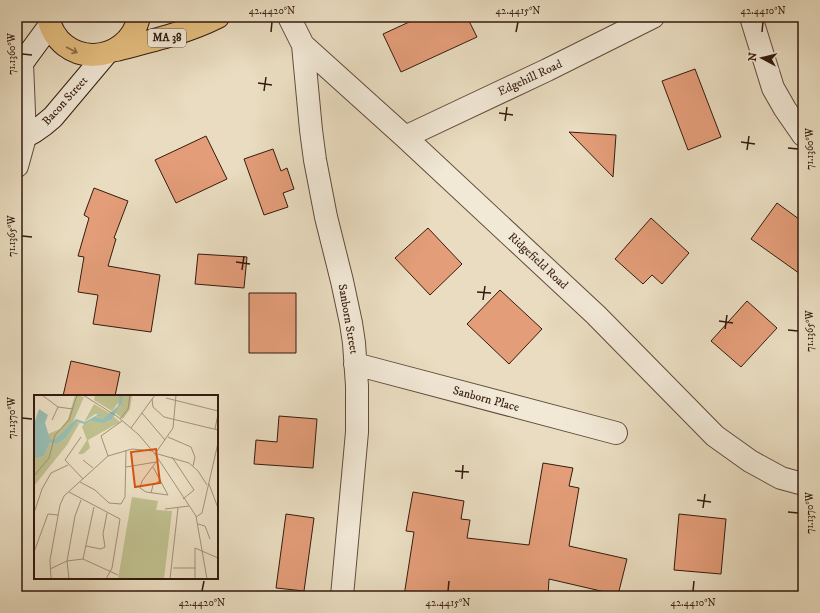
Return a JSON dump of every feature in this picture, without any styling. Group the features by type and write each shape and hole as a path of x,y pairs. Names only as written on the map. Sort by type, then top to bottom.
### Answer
{"main road":[{"path":"109,52 119,48 129,38 139,17"},
{"name":"MA 38","path":"48,20 52,30 59,40 67,47 76,52 89,55 109,52 167,38 218,17"}],"street":[{"name":"Ridgefield Road","path":"290,17 303,45 405,136 596,316 715,436 750,461 781,478 803,484"},
{"name":"Edgehill Road","path":"405,136 547,70 653,17"},
{"path":"750,17 773,88 789,116 803,135"},
{"path":"17,166 21,139 20,66 48,20"},
{"name":"Sanborn Street","path":"303,45 315,160 326,217 342,281 350,324 355,364 358,408 357,432 342,596"},
{"name":"Bacon Street","path":"21,139 44,126 109,52"},
{"name":"Sanborn Place","path":"355,364 616,433"}],"building":[{"path":"420,17 467,17 477,37 401,72 383,34"},
{"path":"695,69 721,137 688,150 662,81"},
{"path":"569,132 616,135 613,177"},
{"path":"206,136 227,179 176,203 155,160"},
{"path":"273,149 281,171 287,168 294,189 283,193 288,207 264,215 244,159"},
{"path":"94,188 128,201 114,238 116,239 108,266 160,275 151,332 93,324 98,295 78,292 84,257 78,256 89,218 84,215"},
{"path":"777,203 803,222 803,276 751,239"},
{"path":"651,218 689,253 662,284 652,275 643,284 615,259"},
{"path":"428,228 462,264 430,295 395,258"},
{"path":"198,254 247,257 244,288 195,284"},
{"path":"500,290 542,329 509,364 467,324"},
{"path":"249,293 296,293 296,353 249,353"},
{"path":"747,301 777,328 741,367 711,341"},
{"path":"71,361 120,372 115,395 63,395"},
{"path":"279,416 317,419 313,468 254,464 256,440 277,442"},
{"path":"543,463 573,468 569,486 579,488 569,546 627,559 618,595 549,579 548,596 404,596 414,532 406,531 413,492 464,501 461,519 470,520 467,538 529,545"},
{"path":"286,514 314,518 304,591 276,588"},
{"path":"679,514 726,519 721,574 674,570"}]}
